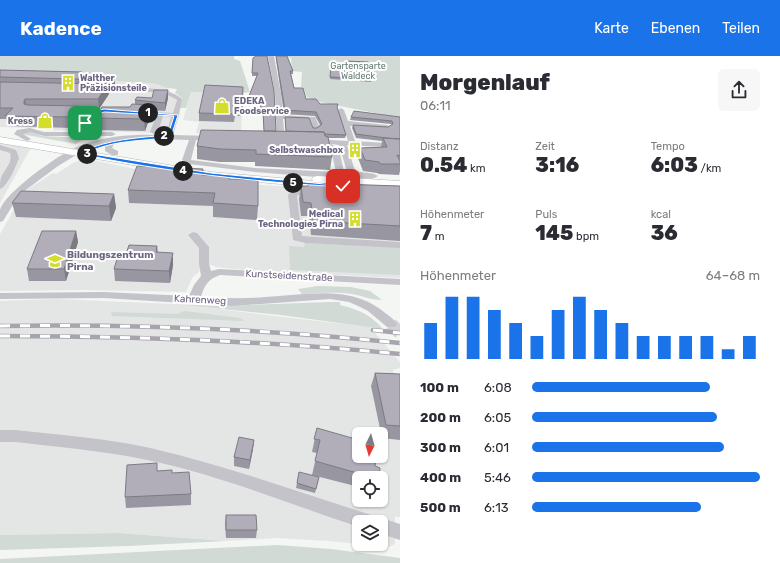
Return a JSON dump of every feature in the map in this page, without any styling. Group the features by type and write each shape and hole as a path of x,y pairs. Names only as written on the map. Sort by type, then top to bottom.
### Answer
{"main road":[{"path":"0,136 27,139 82,150 149,166 243,178 400,189"},
{"path":"0,140 54,148 115,153 184,166 237,173 400,184"}],"street":[{"path":"270,56 278,94 282,140"},
{"path":"87,90 168,93 176,95 179,98 176,115 169,136"},
{"path":"312,108 316,128"},
{"path":"341,110 352,142"},
{"path":"59,112 106,113"},
{"path":"81,130 95,113"},
{"path":"126,114 160,116 176,115"},
{"path":"156,134 160,116"},
{"path":"280,117 313,118"},
{"path":"345,123 388,133 400,146"},
{"path":"27,139 18,134 20,132 30,130 44,134 86,135 108,133 114,135 113,140 108,145 108,149 115,153"},
{"path":"346,149 352,142 388,133"},
{"path":"0,219 13,196 63,159 82,150 113,140 156,134 169,136 224,138"},
{"path":"192,137 186,160 189,162 255,170 329,175 338,174 340,172 335,149 328,146 327,142"},
{"path":"304,141 327,142 346,149 360,148 365,150"},
{"path":"0,147 12,152 16,158 0,186"},
{"path":"54,148 61,154 63,159"},
{"path":"346,149 351,173 362,176 374,176"},
{"path":"37,178 82,150"},
{"path":"331,192 300,191 295,192 292,195 297,238 305,240 400,245"},
{"path":"193,235 204,247 204,264 207,276 198,285 194,301"},
{"name":"Kunstseidenstraße","path":"207,276 219,272 225,272 255,275 400,282"},
{"name":"Kahrenweg","path":"0,296 104,295 194,301 264,302 318,297 340,297 351,299 367,306 391,324"},
{"path":"0,436 16,436 107,446 149,454 204,468 352,517"}],"shaded area":[{"path":"0,75 93,79 156,84 167,88 177,101 168,133 46,130 36,128 0,127"},
{"path":"191,92 243,94 241,134 196,133 199,122 183,120"},
{"path":"0,143 31,148 0,203"},
{"path":"80,160 92,160 140,170 246,184 400,194 400,278 255,271 216,267 211,265 200,268 199,272 192,278 186,292 84,290 0,291 0,234 17,204 25,191 53,173 56,174"},
{"path":"57,299 174,304 370,327 400,362 400,368 393,370 395,379 400,380 400,517 395,517 395,544 389,547 388,515 352,515 352,543 278,538 226,541 118,533 0,535 0,301"}],"green space":[{"path":"0,56 234,56 234,59 240,61 250,92 243,94 191,92 186,108 180,108 182,98 175,93 177,89 167,88 156,84 93,79 0,75"},
{"name":"Gartensparte Waldeck","path":"285,56 400,56 400,118 320,102 307,97 303,87 301,87 302,72 292,71 291,58"},
{"path":"29,131 42,136 85,138 76,144 21,134"},
{"path":"305,243 400,247 400,275 290,270 289,246 304,247"},
{"path":"318,286 351,287 370,291 382,300 346,293 302,294 298,289"},
{"path":"340,302 340,305 364,313 383,329 281,315 174,304 221,306"},
{"path":"185,311 240,318 244,321 112,316 111,312 176,314"},
{"path":"118,533 226,541 0,550 0,535"},
{"path":"278,545 331,549 400,558 400,563 0,563 0,559"}],"building":[{"path":"256,56 267,56 274,91 276,131 264,131 263,111 261,111 260,99 255,99 249,96 258,73 252,73 253,58"},
{"path":"276,56 287,56 293,71 290,71 294,88 303,88 306,99 316,99 320,104 338,104 337,107 346,135 325,134 324,132 286,131 285,117 309,118 313,128 317,128 322,124 316,112 285,110"},
{"path":"346,61 368,62 371,79 330,77 331,66 347,67"},
{"path":"0,70 82,72 80,74 115,76 112,80 0,77"},
{"path":"0,82 108,84 98,99 25,99 24,101 24,104 27,105 79,106 71,117 5,116 13,108 0,108"},
{"name":"EDEKA Foodservice","path":"205,85 243,87 242,109 235,108 235,114 199,113"},
{"path":"154,90 168,90 165,103 135,100 137,97 152,98"},
{"path":"132,104 150,105 144,119 95,118 102,107 130,107"},
{"path":"354,111 400,117 400,139 356,134 353,125 388,127 393,124 392,121 351,117"},
{"path":"201,130 324,132 325,136 328,137 332,157 256,154 256,150 220,149 197,146"},
{"path":"383,138 400,139 400,156 397,155 400,164 381,164 379,162 365,160 360,148 387,147"},
{"path":"137,166 203,169 202,175 230,176 229,179 258,180 258,206 213,203 215,193 128,190"},
{"path":"308,183 400,186 400,226 313,221 311,203 303,202 301,186 308,186"},
{"path":"21,191 114,194 109,206 12,203"},
{"path":"42,231 76,231 64,269 27,269"},
{"path":"129,245 157,246 156,252 173,253 169,271 114,269 118,256 125,257"},
{"path":"375,373 400,374 400,426 386,425"},
{"path":"317,428 352,438 352,463 375,463 375,466 380,468 380,471 352,472 315,461 320,440 314,439"},
{"path":"239,437 254,440 250,460 234,457"},
{"path":"157,463 157,471 172,470 172,473 189,472 191,494 125,497 127,465"},
{"path":"299,472 319,477 316,489 297,483"},
{"path":"226,515 256,515 257,530 226,530"}],"tunnel":[{"path":"391,324 400,333"}],"railway":[{"path":"0,326 200,328 300,334 400,343"},
{"path":"373,330 400,333"},
{"path":"0,336 200,340 350,349 400,354"}],"place":[{"name":"Walther Präzisionsteile","path":"68,83"},
{"name":"EDEKA Foodservice","path":"222,106"},
{"name":"Kress","path":"45,121"},
{"name":"Selbstwaschbox","path":"355,150"},
{"name":"Medical Technologies Pirna","path":"355,219"},
{"name":"Bildungszentrum Pirna","path":"55,261"}],"route":[{"path":"85,123 92,113 98,113 104,110 176,115 169,136 142,137 111,142 81,153 149,166 211,175 343,186"}]}
